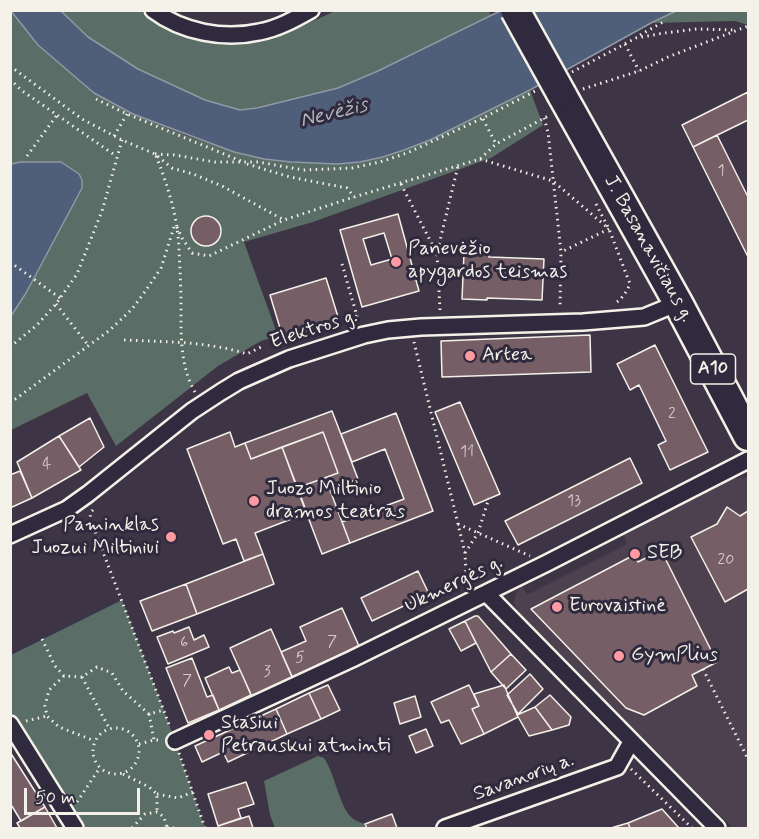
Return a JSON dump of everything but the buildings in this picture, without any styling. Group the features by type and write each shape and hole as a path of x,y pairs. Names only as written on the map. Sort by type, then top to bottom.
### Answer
{"highway":[{"name":"A10","path":"515,10 560,92"},
{"name":"J. Basanavičiaus g.","path":"560,92 678,303 748,436"}],"street":[{"path":"153,10 163,18 185,27 209,33 234,35 260,32 304,12"},
{"name":"Elektros g.","path":"10,535 67,509 201,405 239,381 289,359 368,334 411,328 583,322 645,317 678,303"},
{"name":"Ukmergės g.","path":"175,741 352,659 748,460"},
{"path":"486,593 717,828"},
{"path":"11,725 71,822"},
{"path":"619,764 631,742"},
{"name":"Savanorių a.","path":"445,828 619,764"}],"path":[{"path":"176,222 182,238 192,253 209,256 284,220 480,159 496,144 544,118 560,92 625,44 665,21"},
{"path":"155,154 215,162 258,162 303,170 352,168 380,162 407,153 482,118 560,92 581,89 639,71 668,57 748,26"},
{"path":"636,38 698,29 736,30"},
{"path":"625,44 639,71"},
{"path":"10,66 82,119 155,154 172,168 222,186 284,220"},
{"path":"10,80 116,156"},
{"path":"96,99 244,163 290,177 347,188 354,197"},
{"path":"114,136 127,114"},
{"path":"27,156 57,115"},
{"path":"482,118 496,144"},
{"path":"544,118 548,132 561,252 560,308 569,308"},
{"path":"10,347 37,325 56,304 77,274 102,211 122,140"},
{"path":"155,154 167,184 176,222 179,248 181,342 189,383 201,405"},
{"path":"480,159 553,181 609,229"},
{"path":"440,310 437,254 458,166"},
{"path":"401,184 437,254"},
{"path":"593,198 609,229 630,284 621,299 608,306"},
{"path":"10,403 110,330 132,309 161,268 176,222"},
{"path":"561,252 609,229"},
{"path":"10,262 60,298"},
{"path":"342,264 357,316 349,319"},
{"path":"56,304 88,346"},
{"path":"411,328 465,553 466,574"},
{"path":"124,340 181,342 229,348 247,354 264,346"},
{"path":"95,488 101,503 91,512 90,518 165,710 204,828"},
{"path":"465,553 478,533 489,498"},
{"path":"458,524 547,563"},
{"path":"42,639 55,666 64,676 82,677 98,667 112,673 123,691 149,714 154,740"},
{"path":"703,669 748,759"},
{"path":"64,676 49,690 45,706 47,716 59,727 95,741"},
{"path":"82,677 109,728"},
{"path":"149,714 165,710"},
{"path":"11,725 47,716"},
{"path":"123,774 134,767 139,756 139,744 127,730 109,728 98,735 92,746 93,758 99,769 110,774 123,774 149,787 157,795 178,798 193,792"},
{"path":"139,744 154,740 175,741"},
{"path":"619,764 692,828"},
{"path":"71,822 99,769"},
{"path":"157,795 157,812"},
{"path":"132,828 145,814 157,812 164,816 167,828 174,828"}],"shaded area":[{"path":"748,477 748,828 733,828 602,699 518,612 514,602 516,593 522,585 527,595 627,544 623,534 731,479"}],"green space":[{"path":"488,10 491,15 378,71 338,88 240,110 205,100 138,69 88,37 61,11 140,11 176,30 202,40 228,44 255,43 274,39 335,11"},
{"path":"10,11 38,45 94,93 133,114 185,135 234,152 264,159 291,162 360,162 383,157 430,140 530,90 543,125 491,158 313,222 244,242 278,336 261,341 218,366 116,446 87,393 11,430"},
{"path":"646,11 748,11 748,25 735,21 651,23"},
{"path":"122,600 164,710 205,828 75,828 11,724 11,655"},
{"path":"318,756 324,758 328,765 348,813 365,824 367,828 275,828 270,815 264,781"}],"water":[{"name":"Nevėžis","path":"11,11 61,11 88,37 138,69 205,100 240,110 338,88 378,71 500,11 676,11 530,90 430,140 383,157 337,164 264,159 234,152 133,114 94,93 38,45"},
{"path":"61,162 79,174 82,188 26,293 11,316 11,164"}],"place":[{"name":"Panevėžio apygardos teismas","path":"396,262"},
{"name":"Artea","path":"470,356"},
{"name":"Juozo Miltinio dramos teatras","path":"254,501"},
{"name":"Paminklas Juozui Miltiniui","path":"171,537"},
{"name":"SEB","path":"635,554"},
{"name":"Eurovaistinė","path":"557,607"},
{"name":"GymPlius","path":"619,656"},
{"name":"Stasiui Petrauskui atminti","path":"209,735"}]}
